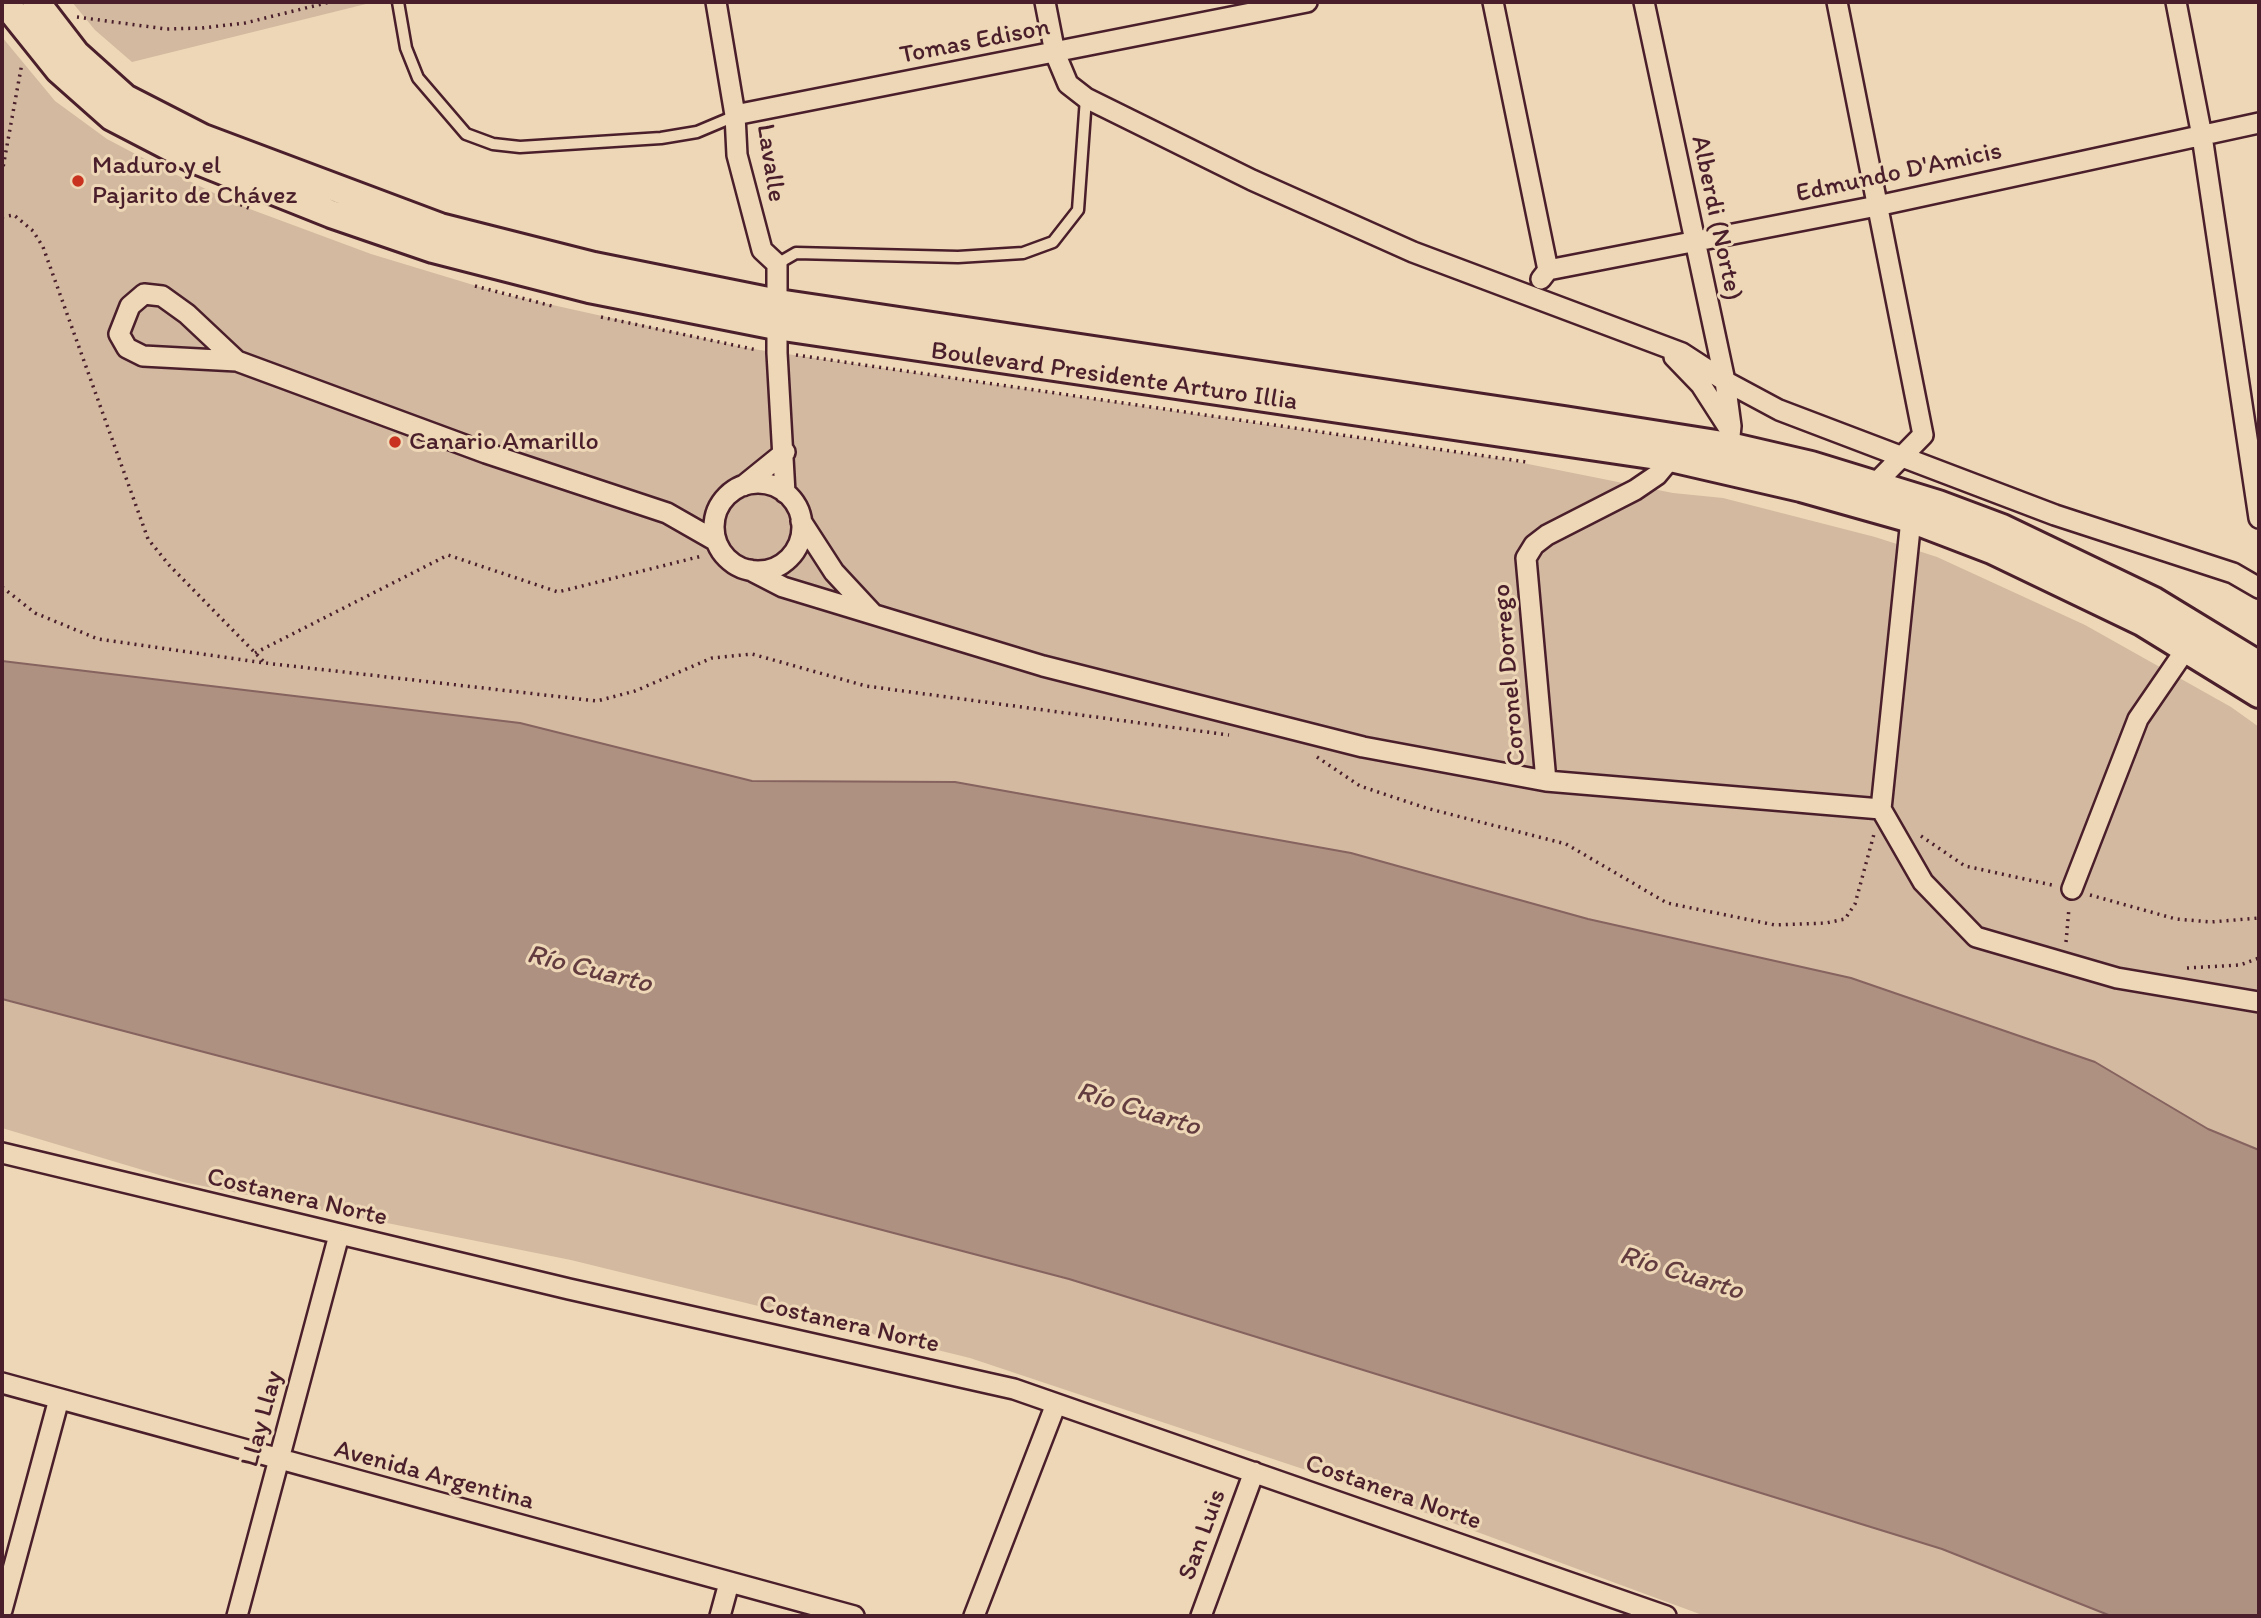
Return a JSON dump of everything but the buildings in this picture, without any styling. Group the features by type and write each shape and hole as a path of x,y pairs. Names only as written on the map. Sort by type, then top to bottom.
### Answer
{"main road":[{"name":"Boulevard Presidente Arturo Illia","path":"2,3 83,95 112,117 193,159 331,214 433,249 589,289 1679,449 2001,528 2154,601 2259,665"},
{"name":"Boulevard Presidente Arturo Illia","path":"40,7 76,54 125,98 203,138 440,227 777,315"},
{"name":"Boulevard Presidente Arturo Illia","path":"1679,449 1730,438 1872,495 1911,519 1992,550 2142,622 2259,694"}],"street":[{"name":"Lavalle","path":"716,2 735,115 737,155 762,250 777,264"},
{"path":"1045,2 1055,53 1068,83 1086,98 1252,180 1413,252 1682,353 1725,381 1779,410 2055,515 2233,573 2259,588"},
{"name":"Tomas Edison","path":"735,115 1307,2"},
{"path":"1493,2 1548,270 1529,294"},
{"name":"Alberdi (Norte)","path":"1644,2 1693,242 1725,381 1730,438"},
{"path":"1837,2 1923,435 1902,455 1872,495"},
{"path":"2176,2 2202,136 2259,518"},
{"name":"Edmundo D'Amicis","path":"1548,270 1877,206 2259,123"},
{"path":"777,264 785,493"},
{"path":"237,361 187,314 162,296 144,294 130,306 120,334 127,348 142,356 237,361 486,453 667,513 715,518"},
{"path":"1663,345 1701,385 1730,438"},
{"name":"Coronel Dorrego","path":"1546,781 1526,558 1534,545 1547,535 1635,490 1657,475 1679,449"},
{"path":"718,546 715,518 725,498 785,452"},
{"path":"743,486 758,483 785,493 834,572 874,615"},
{"path":"667,513 718,546 729,560 783,587 1043,666 1363,747 1546,781 1881,809"},
{"path":"1911,519 1881,809 1923,882 1976,937 2117,978 2259,1002"},
{"path":"750,570 777,566 788,559 797,548 801,521"},
{"path":"2072,890 2138,719 2186,649"},
{"name":"Costanera Norte","path":"2,1153 339,1235 1014,1389 1666,1616"},
{"name":"Llay Llay","path":"237,1616 339,1235"},
{"name":"Avenida Argentina","path":"2,1384 854,1616"},
{"path":"2,1610 60,1399"},
{"path":"974,1616 1056,1404"},
{"name":"San Luis","path":"1201,1616 1254,1472"},
{"path":"720,1616 729,1583"}],"lane":[{"path":"398,2 406,48 418,78 466,134 493,144 520,147 661,138 697,132 735,115"},
{"path":"777,264 796,253 958,257 1023,253 1053,242 1078,210 1086,98"}],"path":[{"path":"40,7 166,29 245,23 330,2"},
{"path":"2,173 22,63"},
{"path":"2,216 14,215 33,231 43,247 148,539 169,565 265,663"},
{"path":"255,653 448,555 558,592 718,546"},
{"path":"2,587 34,613 98,639 265,663 597,701 635,691 712,658 752,654 866,685 1237,736"},
{"path":"1314,754 1360,786 1426,808 1566,844 1667,903 1775,925 1826,923 1845,919 1855,904 1881,809"},
{"path":"1913,830 1965,866 2072,890 2176,919 2211,922 2259,918"},
{"path":"2069,953 2065,941 2072,890"},
{"path":"2180,967 2240,965 2259,958"}],"shaded area":[{"path":"72,2 374,2 132,62 95,30"},
{"path":"2,37 55,101 107,139 160,167 239,205 371,254 503,294 746,348 1508,460 1673,493 1723,498 1875,537 1937,557 2085,625 2231,707 2259,727 2259,1150 2208,1129 1588,919 1351,853 955,782 752,781 520,723 2,661"},
{"path":"2,999 1069,1279 1942,1549 2111,1616 1705,1616 1339,1481 970,1358 571,1260 183,1182 2,1128"}],"water":[{"name":"Río Cuarto","path":"2,661 520,723 752,781 955,782 1351,853 1588,919 1851,978 2095,1062 2208,1129 2259,1150 2259,1616 2111,1616 1942,1549 1069,1279 2,999"}],"place":[{"name":"Maduro y el Pajarito de Chávez","path":"78,181"},
{"name":"Canario Amarillo","path":"395,442"}]}
